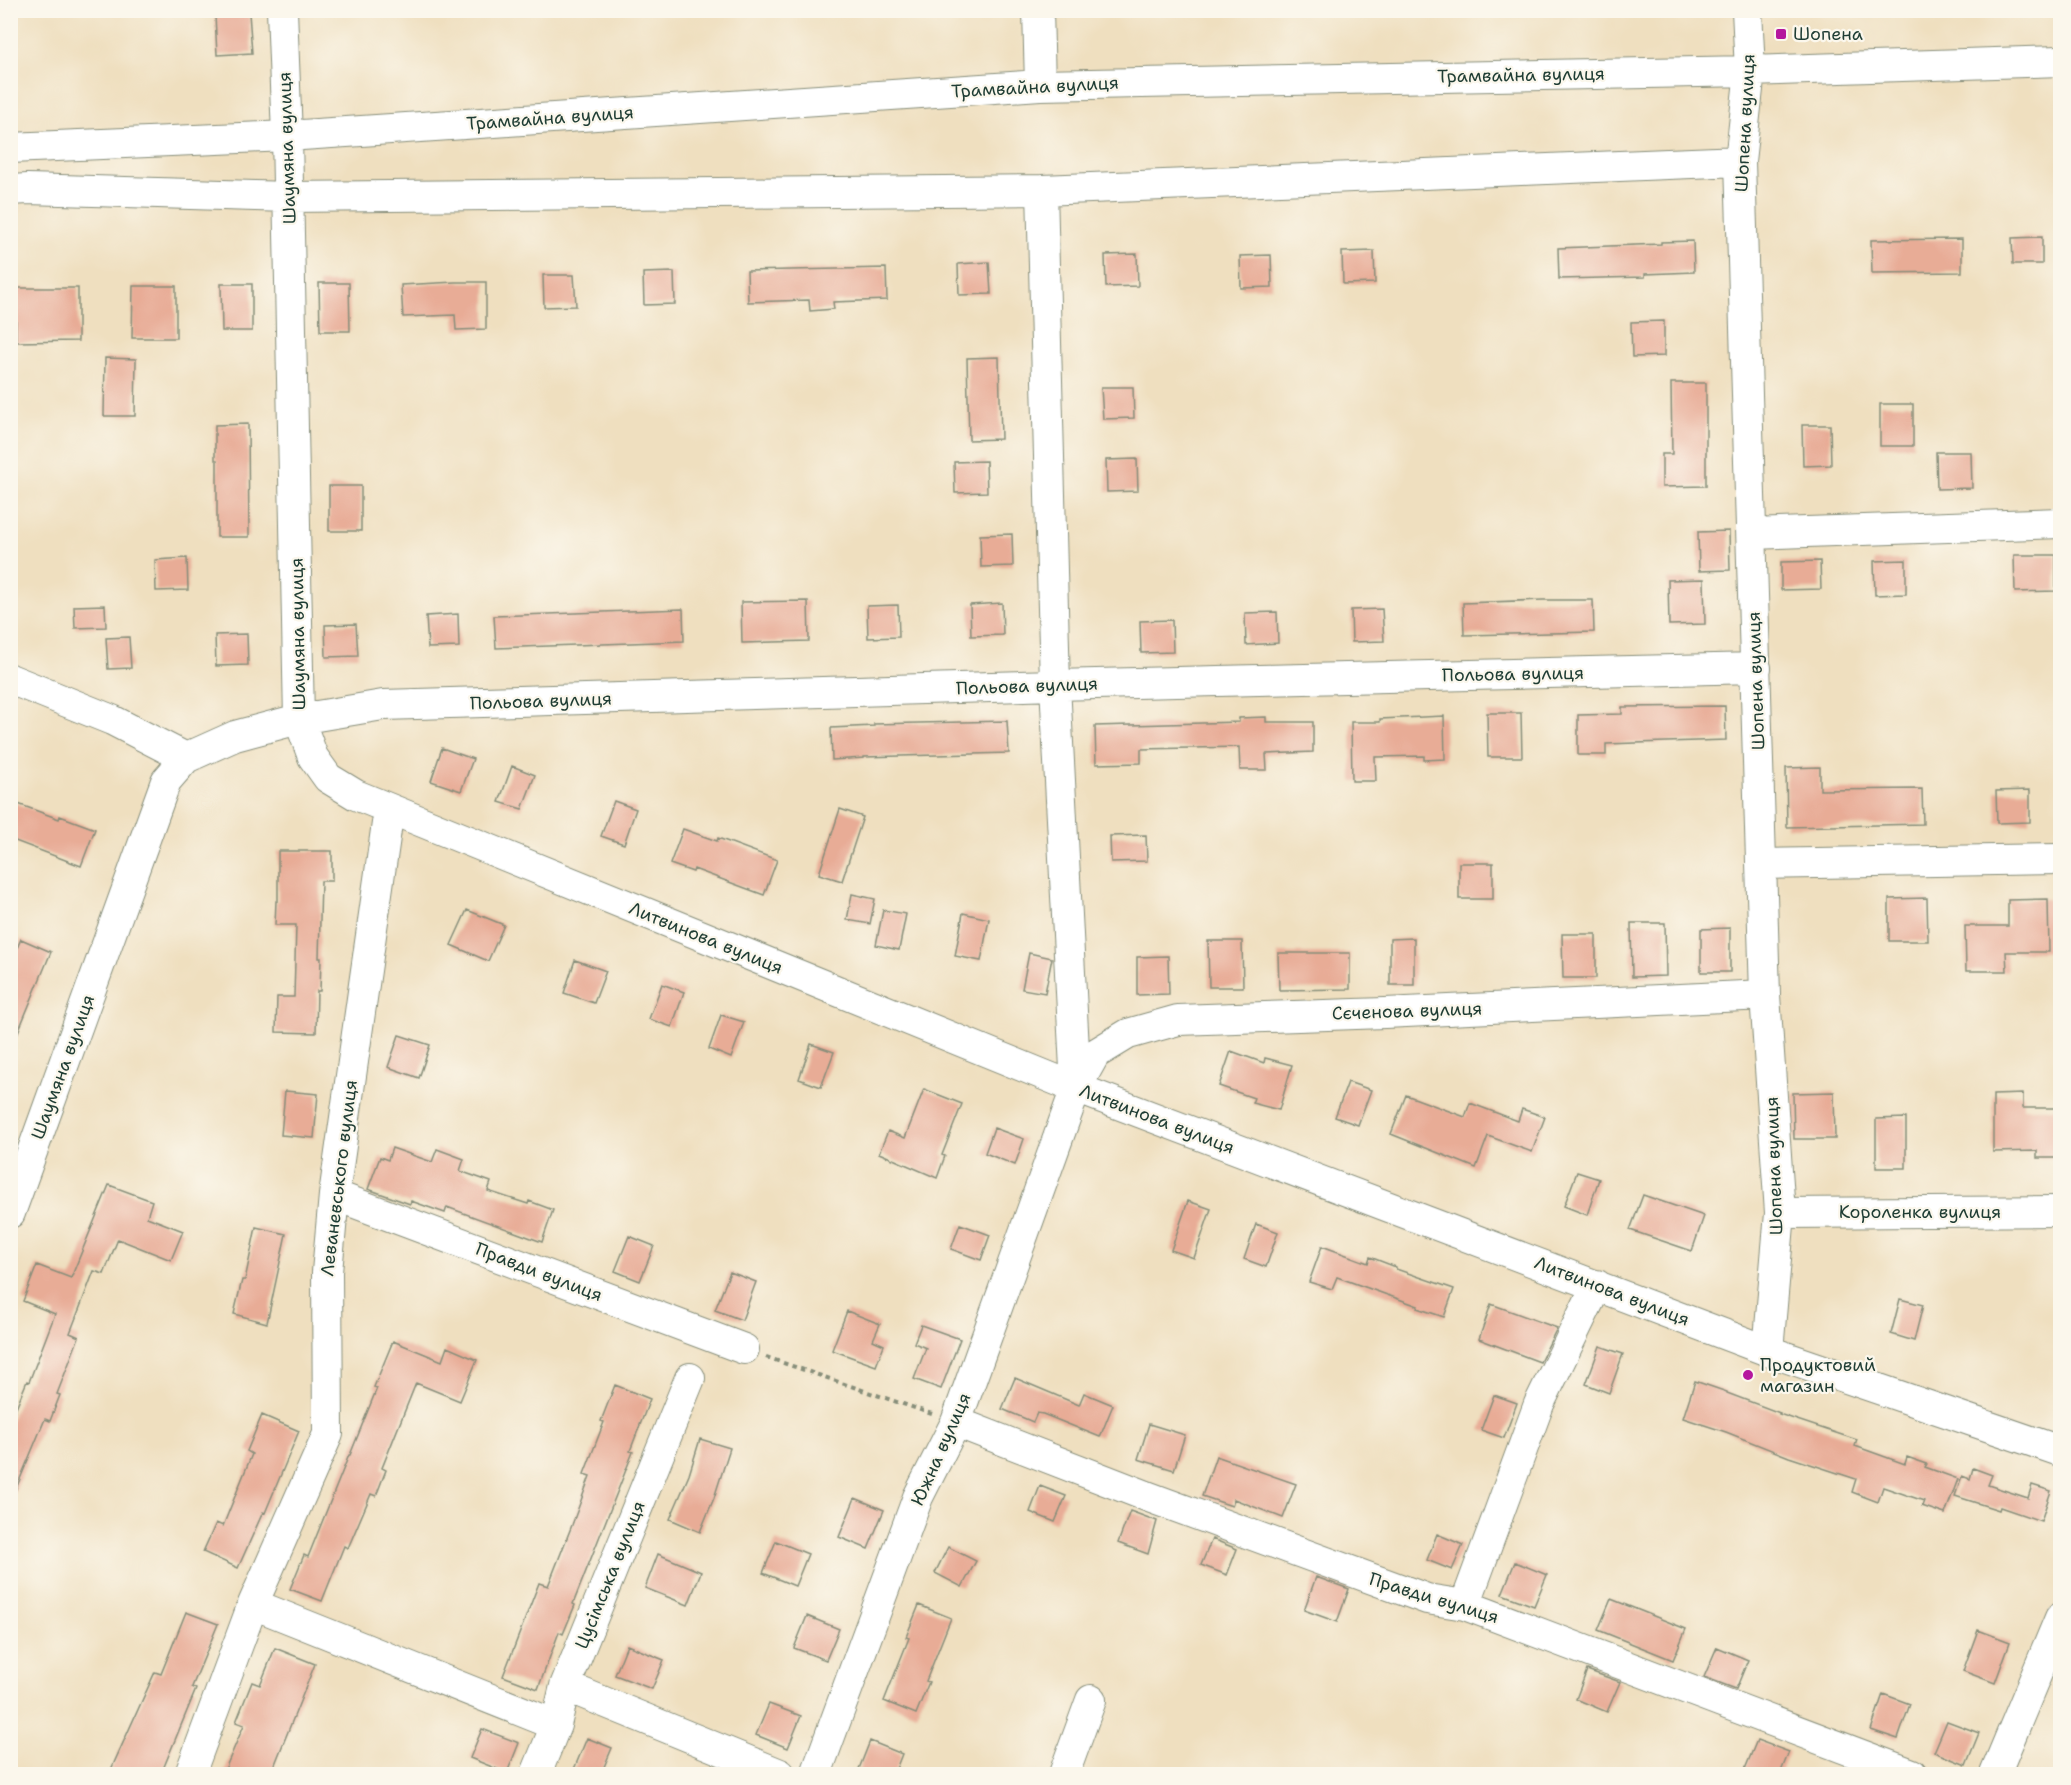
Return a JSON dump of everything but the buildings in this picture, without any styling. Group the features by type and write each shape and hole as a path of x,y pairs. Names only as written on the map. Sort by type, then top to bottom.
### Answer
{"street":[{"name":"Шаумяна вулиця","path":"10,1213 166,781 186,758 235,736 299,719 287,136 282,10"},
{"path":"1038,10 1040,85"},
{"name":"Шопена вулиця","path":"1747,10 1750,71 1740,161 1765,994 1780,1213 1768,1351"},
{"name":"Трамвайна вулиця","path":"10,148 287,136 1040,85 1750,71 2061,61"},
{"path":"10,190 288,198 1042,190 1740,161"},
{"path":"1042,190 1055,685 1076,1088"},
{"path":"1752,534 2061,523"},
{"name":"Польова вулиця","path":"299,719 383,705 1055,685 1756,668"},
{"path":"10,679 112,720 186,758"},
{"name":"Литвинова вулиця","path":"299,719 313,756 328,778 356,795 389,809 1076,1088 1768,1351 2061,1451"},
{"name":"Леваневського вулиця","path":"190,1774 253,1604 328,1434 327,1272 334,1195 389,809"},
{"path":"1762,864 2061,859"},
{"name":"Сєченова вулиця","path":"1076,1088 1095,1054 1128,1035 1178,1020 1765,994"},
{"name":"Южна вулиця","path":"816,1774 918,1497 956,1422 1076,1088"},
{"name":"Правди вулиця","path":"334,1195 744,1349"},
{"name":"Короленка вулиця","path":"1780,1213 2061,1211"},
{"path":"1465,1605 1539,1404 1597,1285"},
{"name":"Цусімська вулиця","path":"536,1774 556,1725 565,1686 690,1378"},
{"name":"Правди вулиця","path":"956,1422 1149,1497 1427,1599 1465,1605 1912,1774"},
{"path":"253,1604 556,1725"},
{"path":"1995,1774 2061,1618"},
{"path":"565,1686 780,1774"},
{"path":"1064,1774 1091,1700"}],"path":[{"path":"744,1349 956,1422"}],"place":[{"name":"Шопена","path":"1781,34"},
{"name":"Продуктовий магазин","path":"1748,1375"}]}
